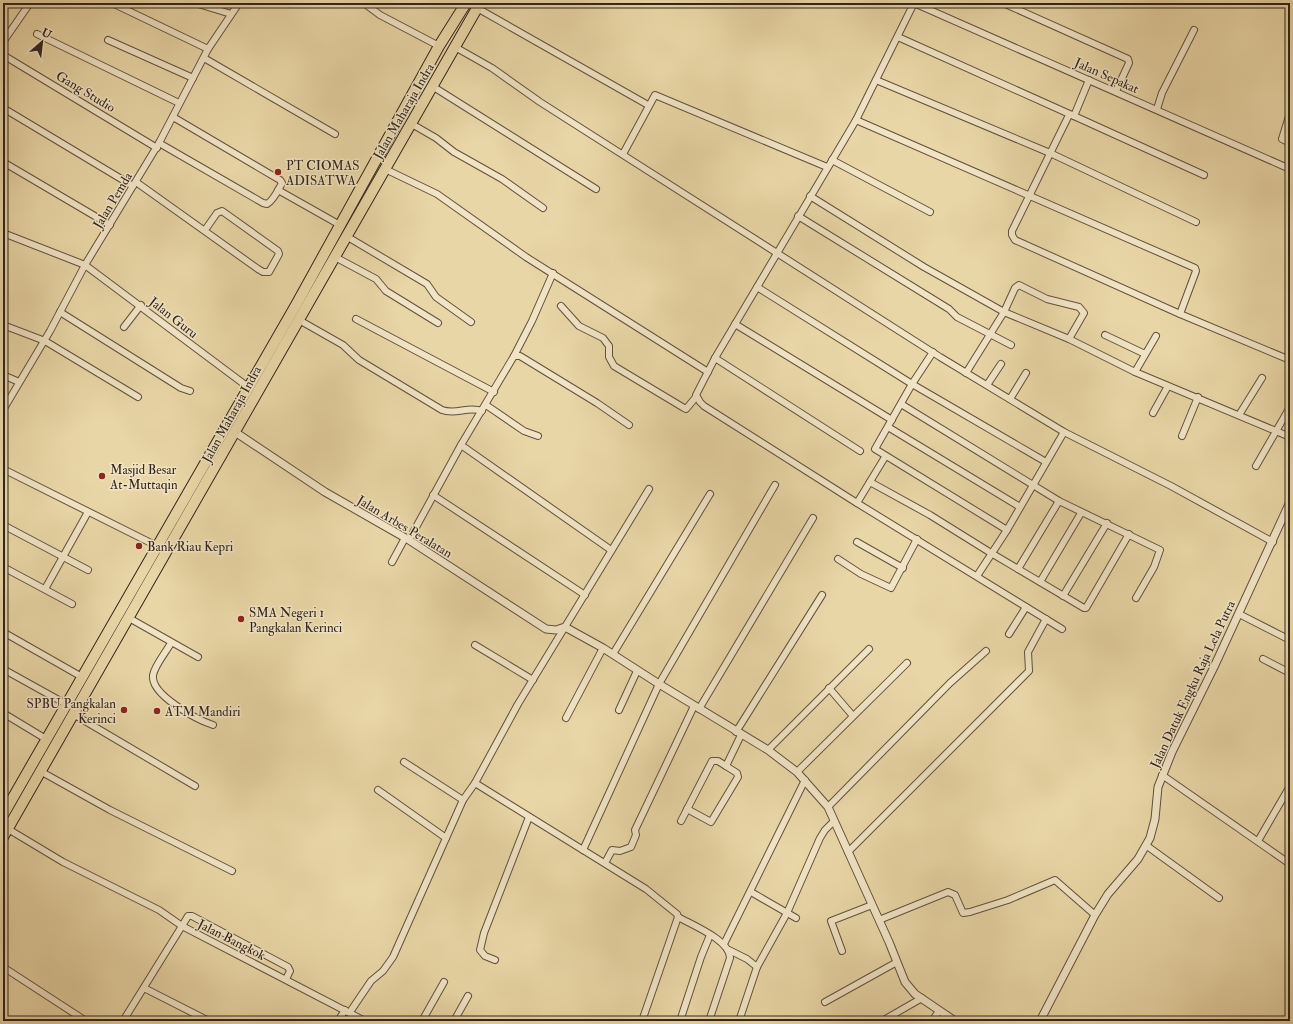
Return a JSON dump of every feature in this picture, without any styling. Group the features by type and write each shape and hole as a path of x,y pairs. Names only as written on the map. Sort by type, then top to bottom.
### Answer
{"highway":[{"name":"Jalan Maharaja Indra","path":"5,833 235,432 261,375 340,225 440,46 466,3"},
{"name":"Jalan Maharaja Indra","path":"3,815 248,387 261,375 299,320 410,123 479,5"},
{"path":"39,751 48,758"}],"street":[{"path":"3,42 30,3"},
{"path":"112,3 208,50"},
{"path":"195,3 230,14"},
{"name":"Jalan Pemda","path":"3,410 45,340 85,265 158,145 208,50 230,14 239,3"},
{"path":"364,3 380,15 440,46"},
{"path":"561,306 579,326 603,338 609,346 609,357 614,366 686,409 696,397 696,392 715,358 856,120 914,3"},
{"name":"Jalan Sepakat","path":"914,3 1290,169"},
{"path":"1003,3 1128,59 1129,63 1116,91"},
{"path":"479,5 648,105"},
{"path":"1157,110 1162,93 1194,30"},
{"path":"37,34 179,103"},
{"path":"898,37 1204,175"},
{"path":"108,40 193,78"},
{"path":"455,47 492,68 623,154 966,373 1064,432 1171,486 1273,542"},
{"name":"Gang Studio","path":"3,55 158,145 264,203 267,204 271,202 278,190"},
{"path":"204,58 335,134"},
{"path":"876,80 1050,153 1196,222"},
{"path":"1089,80 1050,153 1012,231 1016,240 1180,314 1290,360"},
{"path":"432,86 596,189"},
{"path":"623,154 648,105 655,95 828,167"},
{"path":"3,108 134,184 204,230 263,272 269,272 279,255 278,251 222,211 217,213 204,230"},
{"path":"1290,113 1282,139 1283,141 1290,143"},
{"path":"173,117 280,180 282,183 278,190 340,225"},
{"path":"856,120 1195,268 1196,271 1180,314"},
{"path":"410,123 436,138 454,152 502,179 543,208"},
{"path":"832,160 930,212"},
{"path":"3,162 110,225"},
{"path":"385,169 437,194 502,241 708,372"},
{"path":"810,196 924,267 1004,312 1069,339 1135,372 1290,437"},
{"path":"798,216 949,309 957,317 1011,345"},
{"name":"Jalan Guru","path":"3,233 85,265 141,305 248,387"},
{"path":"346,236 428,284 436,297 471,322"},
{"path":"335,257 376,279 386,291 438,323"},
{"path":"392,562 494,392 532,321 553,273"},
{"path":"966,373 1004,312 1015,288 1020,285 1047,299 1079,307 1084,313 1069,339"},
{"path":"757,287 912,384 1046,462"},
{"path":"124,327 141,305"},
{"path":"60,312 182,388 190,391"},
{"path":"356,319 494,392"},
{"path":"299,320 343,345 359,360 442,410 452,412 475,409 482,411"},
{"path":"735,324 892,420"},
{"path":"3,325 45,340 138,397"},
{"path":"1105,335 1145,354"},
{"path":"1135,372 1156,336"},
{"path":"933,352 912,384 875,448 885,457 1007,530"},
{"path":"514,356 520,356 597,403 629,425"},
{"path":"715,358 860,451"},
{"path":"987,385 1001,364"},
{"path":"1010,399 1026,372"},
{"path":"3,375 20,382"},
{"path":"1239,415 1262,378"},
{"path":"1153,413 1168,386"},
{"path":"696,397 704,406 857,503 1062,629"},
{"path":"1182,436 1198,398"},
{"path":"901,404 1059,501 1160,550 1154,567 1136,598"},
{"path":"486,406 524,431 538,436"},
{"path":"1256,466 1277,432 1290,407"},
{"path":"888,426 1020,507"},
{"name":"Jalan Arbes Peralatan","path":"235,432 325,492 407,539 546,629 556,630 565,627"},
{"path":"977,576 1007,530 1064,432"},
{"path":"461,445 611,550"},
{"path":"857,503 885,457"},
{"path":"3,469 156,546"},
{"path":"870,482 930,515 991,554 1018,568 1081,607 1086,608 1129,534"},
{"path":"583,850 659,684 775,486"},
{"path":"338,1021 348,1011 371,981 383,971 394,957 463,800 475,783 533,680 649,489"},
{"path":"613,654 710,494"},
{"path":"433,495 585,594"},
{"path":"1018,568 1059,501"},
{"name":"Jalan Datuk Engku Raja Lela Putra","path":"1040,1021 1095,915 1108,894 1138,860 1147,846 1155,819 1158,788 1162,775 1273,542 1290,502"},
{"path":"45,589 88,512"},
{"path":"1040,582 1081,513"},
{"path":"605,863 612,850 620,851 630,847 636,835 634,830 696,708 813,518"},
{"path":"1063,596 1107,524"},
{"path":"3,525 88,570"},
{"path":"838,559 889,588 893,587 917,539"},
{"path":"857,542 903,568"},
{"path":"3,567 72,604"},
{"path":"726,766 738,734 822,595"},
{"path":"1009,634 1026,607"},
{"path":"1239,614 1290,640"},
{"path":"129,618 198,657"},
{"path":"848,852 1029,671 1028,652 1046,619"},
{"path":"565,627 613,654 637,671 738,734 768,750 805,780 828,807 872,904 905,982 922,998 955,1021"},
{"path":"3,632 82,678"},
{"path":"171,642 153,674 155,684 175,705 190,715 213,725"},
{"path":"475,645 533,680"},
{"path":"566,718 603,648"},
{"path":"768,750 869,649"},
{"path":"828,807 950,683 986,651"},
{"path":"1263,659 1289,671"},
{"path":"797,772 907,663"},
{"path":"3,670 66,704"},
{"path":"619,710 637,671"},
{"path":"829,688 853,716"},
{"path":"3,712 46,738"},
{"path":"74,714 195,786"},
{"path":"681,821 687,809 712,761 718,761 736,773 738,777 711,822 687,809"},
{"path":"404,762 463,800"},
{"path":"40,771 110,810 232,871"},
{"path":"1162,775 1290,864"},
{"path":"724,944 805,780"},
{"path":"475,783 646,889 674,911 678,918 710,935 724,944 729,950 757,967"},
{"path":"1258,841 1290,786"},
{"path":"378,790 446,838"},
{"path":"495,960 485,956 480,950 484,933 529,817"},
{"path":"739,1021 757,967 787,913 820,838 825,830 834,821"},
{"path":"5,833 159,910 182,926 188,916 192,916 288,967 290,971 286,979"},
{"path":"1147,846 1219,898"},
{"path":"879,920 948,892 955,895 964,913 970,912 1008,900 1055,880 1095,915"},
{"path":"751,892 796,918"},
{"path":"842,951 831,920 872,904"},
{"path":"642,1021 678,918"},
{"name":"Jalan Bangkok","path":"123,1021 182,926 365,1021"},
{"path":"680,1021 701,957 710,935"},
{"path":"709,1021 730,958 729,950"},
{"path":"825,1002 897,962"},
{"path":"3,967 86,1021"},
{"path":"422,1021 444,982"},
{"path":"144,988 209,1021"},
{"path":"454,1021 468,996"},
{"path":"882,1021 922,998"},
{"path":"932,1021 939,1011"}],"place":[{"name":"PT CIOMAS ADISATWA","path":"278,172"},
{"name":"Masjid Besar At-Muttaqin","path":"102,476"},
{"name":"Bank Riau Kepri","path":"139,546"},
{"name":"SMA Negeri 1 Pangkalan Kerinci","path":"241,619"},
{"name":"SPBU Pangkalan Kerinci","path":"124,710"},
{"name":"ATM Mandiri","path":"157,711"}]}
